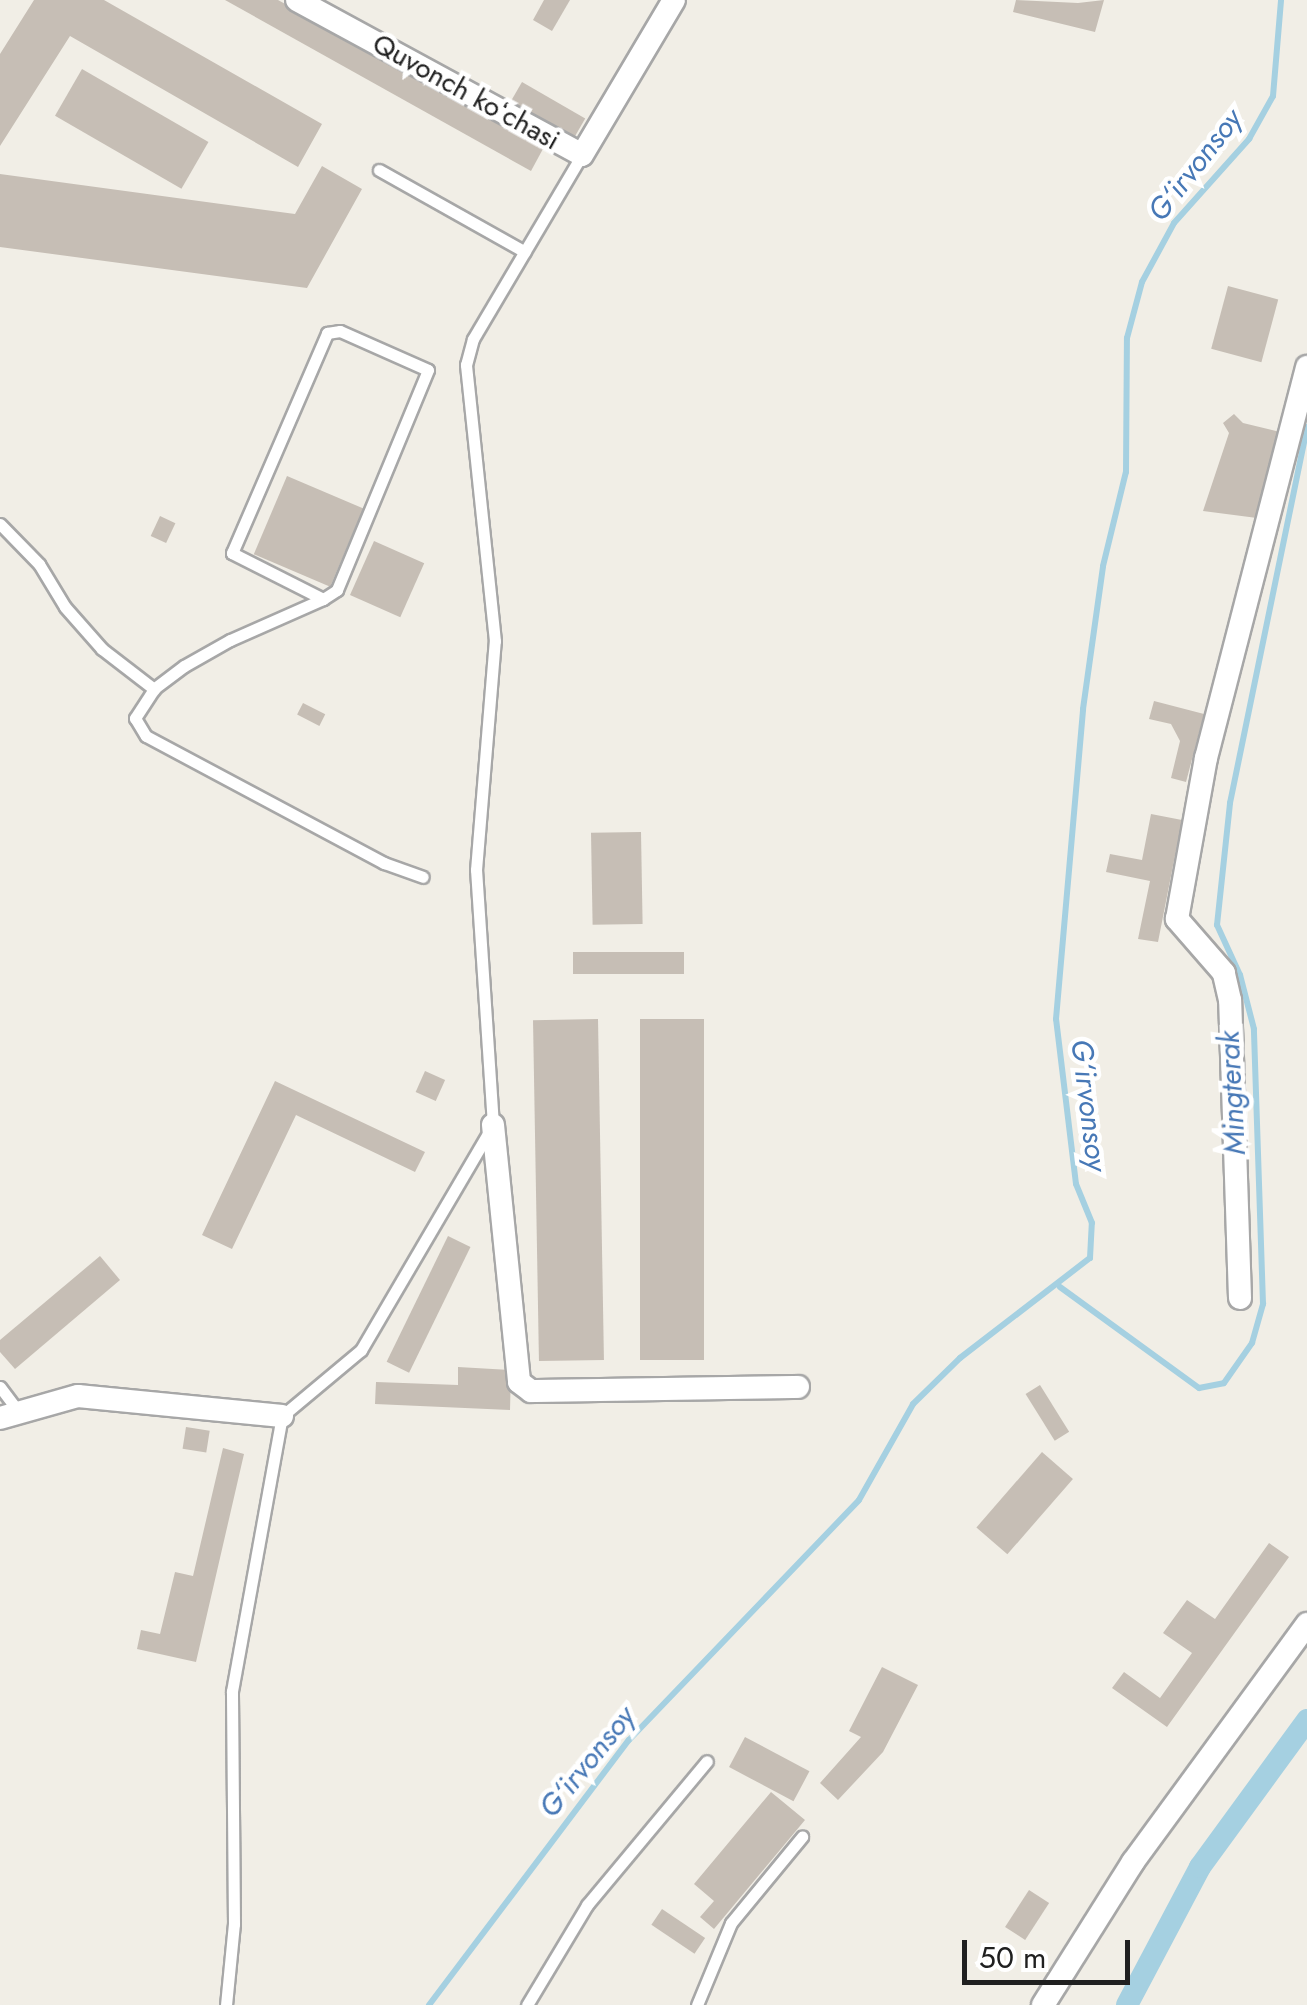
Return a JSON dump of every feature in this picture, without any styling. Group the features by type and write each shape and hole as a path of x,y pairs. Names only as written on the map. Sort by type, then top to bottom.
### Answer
{"street":[{"name":"Quvonch koʻchasi","path":"297,0 582,155 674,0"},
{"path":"1240,1298 1230,1000 1218,964 1177,919 1206,758 1307,367"},
{"path":"493,1125 519,1382 531,1390 798,1387"},
{"path":"9,1415 78,1396 282,1416"},
{"path":"1043,2005 1133,1862 1307,1624"}],"lane":[{"path":"226,2005 234,1924 232,1691 282,1416 361,1350 493,1125 476,870 495,641 466,366 473,339 582,155"},
{"path":"379,170 524,252"},
{"path":"324,599 232,553 327,333 340,331 428,370 337,590 324,599 230,640 154,689 135,718 146,736 368,854 423,877"},
{"path":"0,524 39,564 65,607 102,649 154,689"},
{"path":"0,1387 9,1415"},
{"path":"527,2005 587,1904 707,1761"},
{"path":"697,2005 731,1924 802,1837"}],"building":[{"path":"34,0 104,0 322,124 298,167 70,36 0,146 0,54"},
{"path":"225,0 278,0 544,147 531,171"},
{"path":"544,0 570,0 552,31 533,20"},
{"path":"1016,0 1104,0 1095,32 1013,12"},
{"path":"82,69 208,142 181,189 55,116"},
{"path":"522,82 585,118 573,139 510,103"},
{"path":"322,166 362,189 307,288 0,247 0,174 295,214"},
{"path":"1228,286 1278,299 1261,362 1211,349"},
{"path":"1234,414 1243,423 1280,432 1257,518 1203,511 1229,433 1223,423"},
{"path":"287,476 363,508 330,587 254,554"},
{"path":"160,516 175,523 166,543 151,536"},
{"path":"374,541 424,563 400,617 350,595"},
{"path":"1154,701 1204,714 1186,782 1171,778 1180,741 1171,724 1149,719"},
{"path":"303,703 325,714 319,726 297,715"},
{"path":"1151,814 1182,820 1158,942 1138,939 1150,881 1106,872 1110,854 1142,860"},
{"path":"641,832 643,924 593,925 591,833"},
{"path":"573,952 684,952 684,974 573,974"},
{"path":"598,1019 604,1360 539,1361 533,1020"},
{"path":"640,1019 704,1019 704,1360 640,1360"},
{"path":"425,1071 445,1080 436,1101 416,1092"},
{"path":"275,1081 425,1152 415,1172 296,1115 232,1249 202,1235"},
{"path":"448,1236 470,1247 409,1373 387,1362"},
{"path":"100,1256 120,1280 15,1369 0,1352 0,1340"},
{"path":"458,1367 511,1370 510,1410 375,1404 376,1382 458,1385"},
{"path":"1040,1385 1069,1432 1055,1441 1026,1394"},
{"path":"186,1427 210,1431 206,1452 183,1449"},
{"path":"223,1448 244,1454 196,1662 137,1649 141,1630 160,1634 175,1572 193,1576"},
{"path":"1042,1452 1073,1479 1007,1554 976,1527"},
{"path":"1269,1543 1289,1557 1167,1727 1112,1688 1124,1672 1160,1698 1192,1653 1163,1633 1187,1600 1215,1619"},
{"path":"882,1667 918,1685 883,1752 838,1800 820,1783 861,1737 849,1731"},
{"path":"745,1737 809,1771 793,1801 729,1767"},
{"path":"771,1792 805,1820 714,1929 700,1917 714,1901 694,1884"},
{"path":"1029,1890 1049,1903 1025,1940 1005,1927"},
{"path":"662,1909 705,1938 694,1954 651,1925"}],"waterway":[{"name":"G‘irvonsoy","path":"429,2005 629,1740 859,1500 913,1404 960,1358 1090,1258 1092,1223 1076,1184 1056,1019 1083,709 1103,566 1126,472 1127,338 1142,282 1174,223 1249,139 1273,96 1281,0"},
{"name":"Mingterak","path":"1060,1287 1199,1388 1224,1383 1252,1343 1263,1304 1254,1029 1240,975 1217,925 1230,803 1307,427"},
{"path":"1127,2005 1200,1867 1307,1720"}]}
